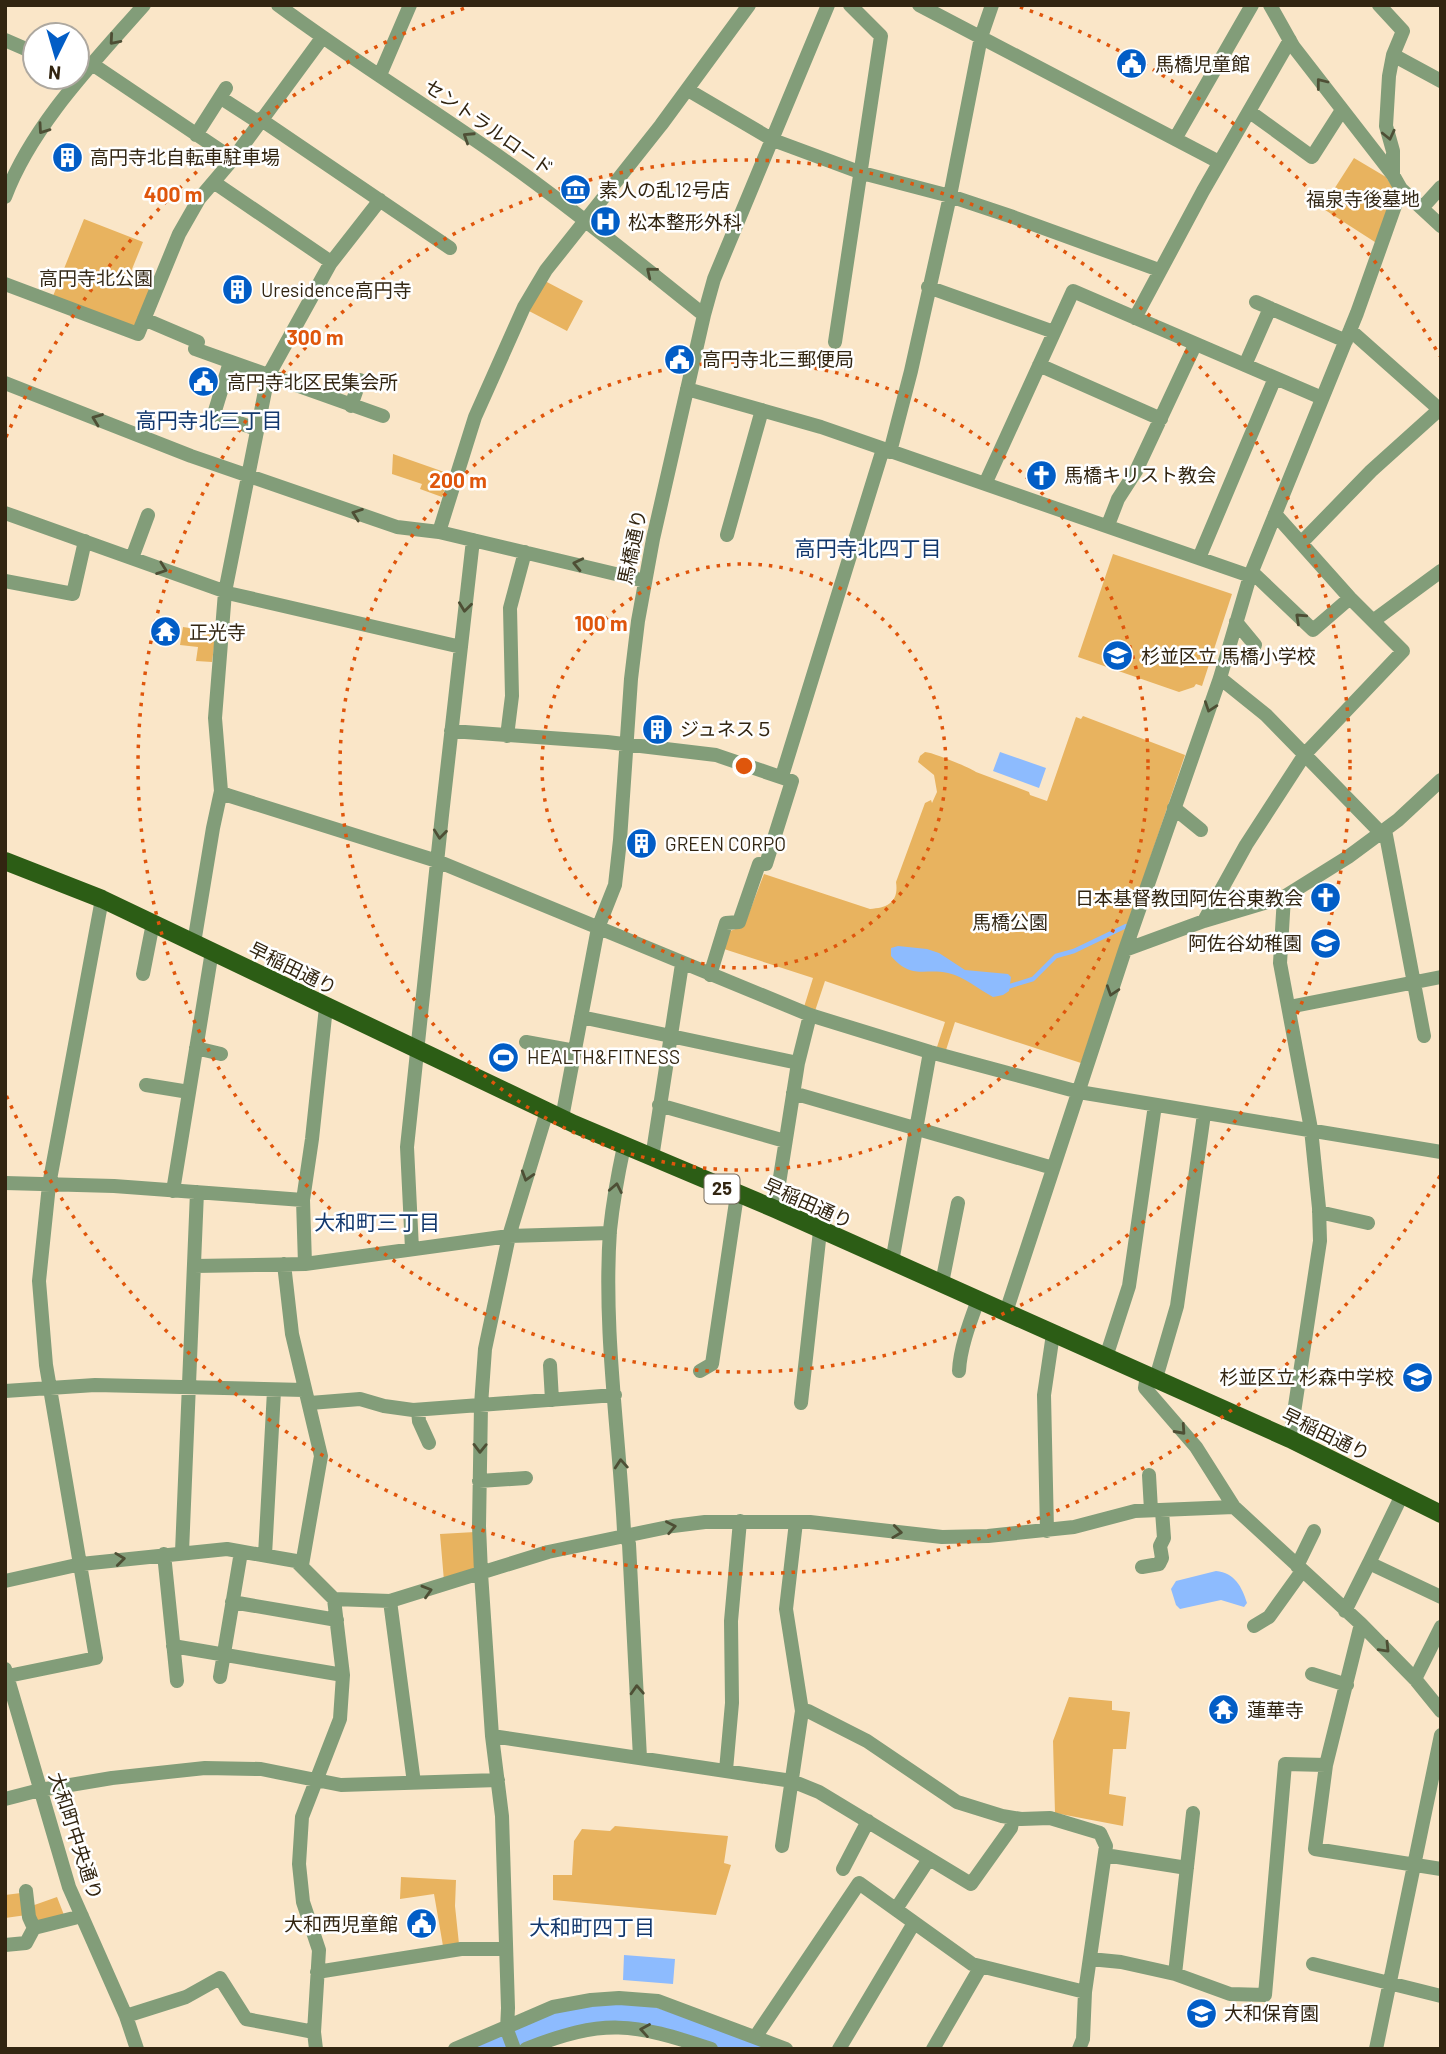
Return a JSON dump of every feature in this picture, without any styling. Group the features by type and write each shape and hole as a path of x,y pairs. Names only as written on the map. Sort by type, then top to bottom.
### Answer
{"main road":[{"name":"早稲田通り","path":"6,865 102,899 554,1114 737,1195 775,1209 1290,1439 1441,1514"}],"street":[{"path":"91,62 144,5"},
{"name":"セントラルロード","path":"278,5 322,38 509,163 586,220 704,315"},
{"path":"380,75 410,5"},
{"path":"439,532 475,418 524,307 546,271 688,90 749,5"},
{"name":"馬橋通り","path":"514,2049 507,2028 502,1816 492,1736 481,1573 479,1481 485,1349 509,1236 575,1051 598,928 615,885 632,666 645,581 704,315 714,279 828,5"},
{"path":"835,342 881,36 850,5"},
{"path":"919,5 1219,162"},
{"path":"782,776 911,371 950,196 981,37 992,5"},
{"path":"1175,139 1252,5"},
{"path":"1270,5 1290,40 1401,189 1441,226"},
{"path":"1379,5 1403,31 1389,76 1386,126 1393,151 1393,175"},
{"path":"5,285 138,334 179,234 199,199 215,183 322,38"},
{"path":"1135,318 1219,162 1250,113 1290,40"},
{"path":"1394,55 1441,81"},
{"path":"91,73 233,159"},
{"path":"688,90 773,140 862,173 950,196 1159,270"},
{"path":"5,197 11,167 68,91"},
{"path":"196,135 223,93 450,248"},
{"path":"1250,113 1312,157 1342,110"},
{"path":"215,183 328,260 330,264"},
{"path":"1422,208 1441,187"},
{"path":"1006,1312 1125,950 1220,678 1251,574 1348,336 1401,189"},
{"path":"194,943 221,792 215,718 225,592 268,376 330,264 380,200"},
{"path":"928,287 1054,332"},
{"path":"985,484 1073,291 1322,398"},
{"path":"1245,365 1263,305 1348,336 1440,408 1371,471 1301,543"},
{"path":"144,319 198,342 195,349 383,416"},
{"path":"1108,526 1118,499 1136,471 1195,345"},
{"path":"230,362 214,414 257,429"},
{"path":"1039,365 1161,419"},
{"path":"1199,558 1275,378"},
{"path":"351,405 360,380"},
{"path":"5,383 191,456 397,527 439,532 645,581"},
{"path":"687,389 821,427 1251,574 1313,630 1350,598"},
{"path":"727,535 762,410"},
{"path":"5,513 225,592 461,647"},
{"path":"1204,921 1246,845 1305,754 1403,651 1350,598 1275,514"},
{"path":"132,558 148,515"},
{"path":"412,1249 407,1147 473,540"},
{"path":"5,581 74,594 85,541"},
{"path":"507,736 512,696 509,608 525,552"},
{"path":"1374,621 1438,579"},
{"path":"1236,622 1255,645"},
{"path":"1220,678 1266,715 1383,832 1424,1036"},
{"path":"452,731 627,744 716,755 792,781 766,864 759,864 739,922 726,923 710,975"},
{"path":"1125,950 1204,921 1284,897 1383,832 1441,780"},
{"path":"221,792 437,861 810,1015 930,1052 1079,1091 1441,1152"},
{"path":"1174,808 1200,830"},
{"path":"1284,897 1280,963 1311,1129 1320,1212 1320,1241 1290,1439"},
{"path":"7,1673 96,1658 46,1365 39,1281 49,1185 102,899"},
{"path":"143,974 153,923"},
{"path":"173,1191 212,951"},
{"path":"652,1158 682,964"},
{"path":"1289,1007 1441,977"},
{"path":"305,1264 303,1200 326,1007"},
{"path":"775,1209 798,1063 810,1015"},
{"path":"581,1017 798,1063"},
{"path":"526,1042 575,1051"},
{"path":"196,1048 221,1054"},
{"path":"892,1262 930,1052"},
{"path":"146,1085 189,1092"},
{"path":"793,1093 1053,1168"},
{"path":"659,1105 785,1141"},
{"path":"1106,1357 1129,1286 1155,1105"},
{"path":"1204,1114 1177,1306 1152,1377 1145,1388 1196,1447 1234,1507 1361,1624 1415,1679 1441,1711"},
{"path":"625,1146 614,1195 610,1233 610,1303 640,1758"},
{"path":"5,1183 114,1186 303,1200"},
{"path":"183,1552 197,1192"},
{"path":"700,1371 712,1364 737,1195"},
{"path":"942,1283 958,1203"},
{"path":"1320,1212 1368,1223"},
{"path":"801,1403 820,1231"},
{"path":"194,1266 305,1264 509,1236 610,1233"},
{"path":"284,1264 292,1334 321,1456 302,1565"},
{"path":"958,1371 960,1349 965,1342 978,1300"},
{"path":"1047,1531 1044,1395 1053,1334"},
{"path":"550,1365 552,1400"},
{"path":"5,1391 95,1385 190,1387 360,1399 384,1406 418,1410 615,1395"},
{"path":"265,1555 274,1391"},
{"path":"418,1410 419,1421 429,1443"},
{"path":"1142,1567 1160,1564 1160,1546 1164,1538 1149,1475"},
{"path":"479,1481 526,1478"},
{"path":"1345,1611 1402,1494"},
{"path":"334,1599 390,1601 548,1552 627,1538 673,1526 740,1521 796,1522 942,1537 1047,1531 1084,1525 1135,1511 1234,1507"},
{"path":"726,1770 732,1703 731,1621 740,1521"},
{"path":"782,1846 802,1710 786,1609 796,1522"},
{"path":"1254,1626 1269,1617 1300,1569 1314,1531"},
{"path":"5,1581 80,1564 227,1549 296,1561 334,1599 343,1675 340,1719 302,1817 299,1864 303,1902 319,1950 314,2032 316,2049"},
{"path":"220,1677 241,1552"},
{"path":"164,1554 177,1681"},
{"path":"1369,1563 1441,1597"},
{"path":"390,1601 414,1783"},
{"path":"232,1602 337,1620"},
{"path":"1361,1624 1326,1765 1315,1849 1441,1870"},
{"path":"1415,1679 1441,1627"},
{"path":"173,1646 343,1675"},
{"name":"大和町中央通り","path":"7,1673 69,1887 137,2049"},
{"path":"1312,1674 1347,1685"},
{"path":"802,1710 867,1741 957,1802 1013,1818 1050,1818 1100,1833 1106,1846 1085,1992 1083,2039 1079,2049"},
{"path":"1376,2049 1441,1735"},
{"path":"492,1736 792,1781 819,1792 971,1884 1011,1828 1013,1818"},
{"path":"1090,1959 1175,1973 1230,1994 1265,1995 1284,1764 1326,1765"},
{"path":"5,1799 112,1778 205,1768 261,1769 341,1785 498,1780"},
{"path":"1175,1973 1193,1813"},
{"path":"843,1869 868,1821"},
{"path":"1105,1855 1187,1868"},
{"path":"896,1909 929,1859"},
{"path":"757,2036 859,1883 981,1968 1085,1992"},
{"path":"26,1891 29,1917 34,1928"},
{"path":"5,1945 26,1943 34,1928 82,1916"},
{"path":"839,2049 914,1923"},
{"path":"317,1972 461,1949 505,1949"},
{"path":"1313,1964 1441,1996"},
{"path":"933,2049 981,1968"},
{"path":"125,2016 186,1997 220,1978 246,2019 314,2032"},
{"path":"455,2049 553,2007 619,1998 658,2001 786,2049"},
{"path":"526,2049 558,2036 598,2027 626,2026 663,2033 710,2049"}],"green space":[{"name":"福泉寺後墓地","path":"1354,158 1386,177 1397,194 1378,244 1322,208"},
{"name":"高円寺北公園","path":"84,219 143,242 130,274 154,284 137,327 53,296"},
{"path":"545,281 583,301 567,331 529,311"},
{"path":"393,454 450,474 442,497 420,489 422,484 392,474"},
{"path":"1113,554 1232,594 1202,686 1196,684 1179,692 1078,657"},
{"path":"183,627 216,632 212,662 196,661 198,647 180,645"},
{"name":"馬橋公園","path":"1083,716 1185,755 1081,1063 955,1022 946,1050 937,1047 945,1022 825,981 815,1011 804,1007 813,978 724,949 730,931 744,926 764,874 870,909 891,903 896,895 896,882 925,803 931,800 932,803 937,792 934,775 918,762 925,752 1047,801 1076,717 1081,719"},
{"path":"255,940 275,949 270,963 250,953"},
{"path":"475,1532 476,1567 444,1581 440,1534"},
{"path":"1069,1697 1112,1701 1112,1710 1130,1712 1126,1749 1113,1749 1109,1794 1126,1797 1123,1826 1055,1813 1053,1741"},
{"path":"615,1826 728,1836 724,1863 731,1865 716,1915 553,1900 553,1875 572,1875 574,1841 582,1829 610,1831"},
{"path":"401,1877 456,1880 455,1906 459,1944 443,1946 434,1894 400,1899"},
{"path":"21,1893 23,1909 57,1897 64,1915 38,1922 34,1914 5,1918 5,1895"}],"water":[{"path":"1000,752 1046,768 1039,788 993,771"},
{"path":"898,946 939,953 965,970 1008,974 1011,977 1009,991 993,997 966,980 948,973 912,971 891,956 891,948"},
{"path":"1216,1571 1223,1572 1237,1582 1247,1603 1244,1607 1221,1600 1180,1609 1176,1605 1171,1589 1176,1581"},
{"path":"624,1955 675,1959 673,1984 623,1980"},
{"path":"646,2004 777,2049 719,2049 678,2034 634,2024 516,2049 466,2049 521,2023 583,2005"}],"waterway":[{"path":"1007,987 1033,979 1056,956 1074,951 1126,926"}],"place":[{"name":"馬橋児童館","path":"1132,64"},
{"name":"高円寺北自転車駐車場","path":"67,157"},
{"name":"素人の乱12号店","path":"576,190"},
{"name":"松本整形外科","path":"605,222"},
{"name":"Uresidence高円寺","path":"238,290"},
{"name":"高円寺北三郵便局","path":"679,359"},
{"name":"高円寺北区民集会所","path":"204,382"},
{"name":"馬橋キリスト教会","path":"1041,475"},
{"name":"正光寺","path":"166,632"},
{"name":"杉並区立 馬橋小学校","path":"1118,656"},
{"name":"ジュネス５","path":"657,729"},
{"name":"GREEN CORPO","path":"642,844"},
{"name":"日本基督教団阿佐谷東教会","path":"1326,898"},
{"name":"阿佐谷幼稚園","path":"1325,943"},
{"name":"HEALTH&FITNESS","path":"504,1057"},
{"name":"杉並区立 杉森中学校","path":"1417,1377"},
{"name":"蓮華寺","path":"1224,1710"},
{"name":"大和西児童館","path":"421,1924"},
{"name":"大和保育園","path":"1201,2013"}],"district":[{"name":"高円寺北三丁目","path":"209,421"},
{"name":"高円寺北四丁目","path":"868,549"},
{"name":"大和町三丁目","path":"377,1223"},
{"name":"大和町四丁目","path":"592,1928"}]}
